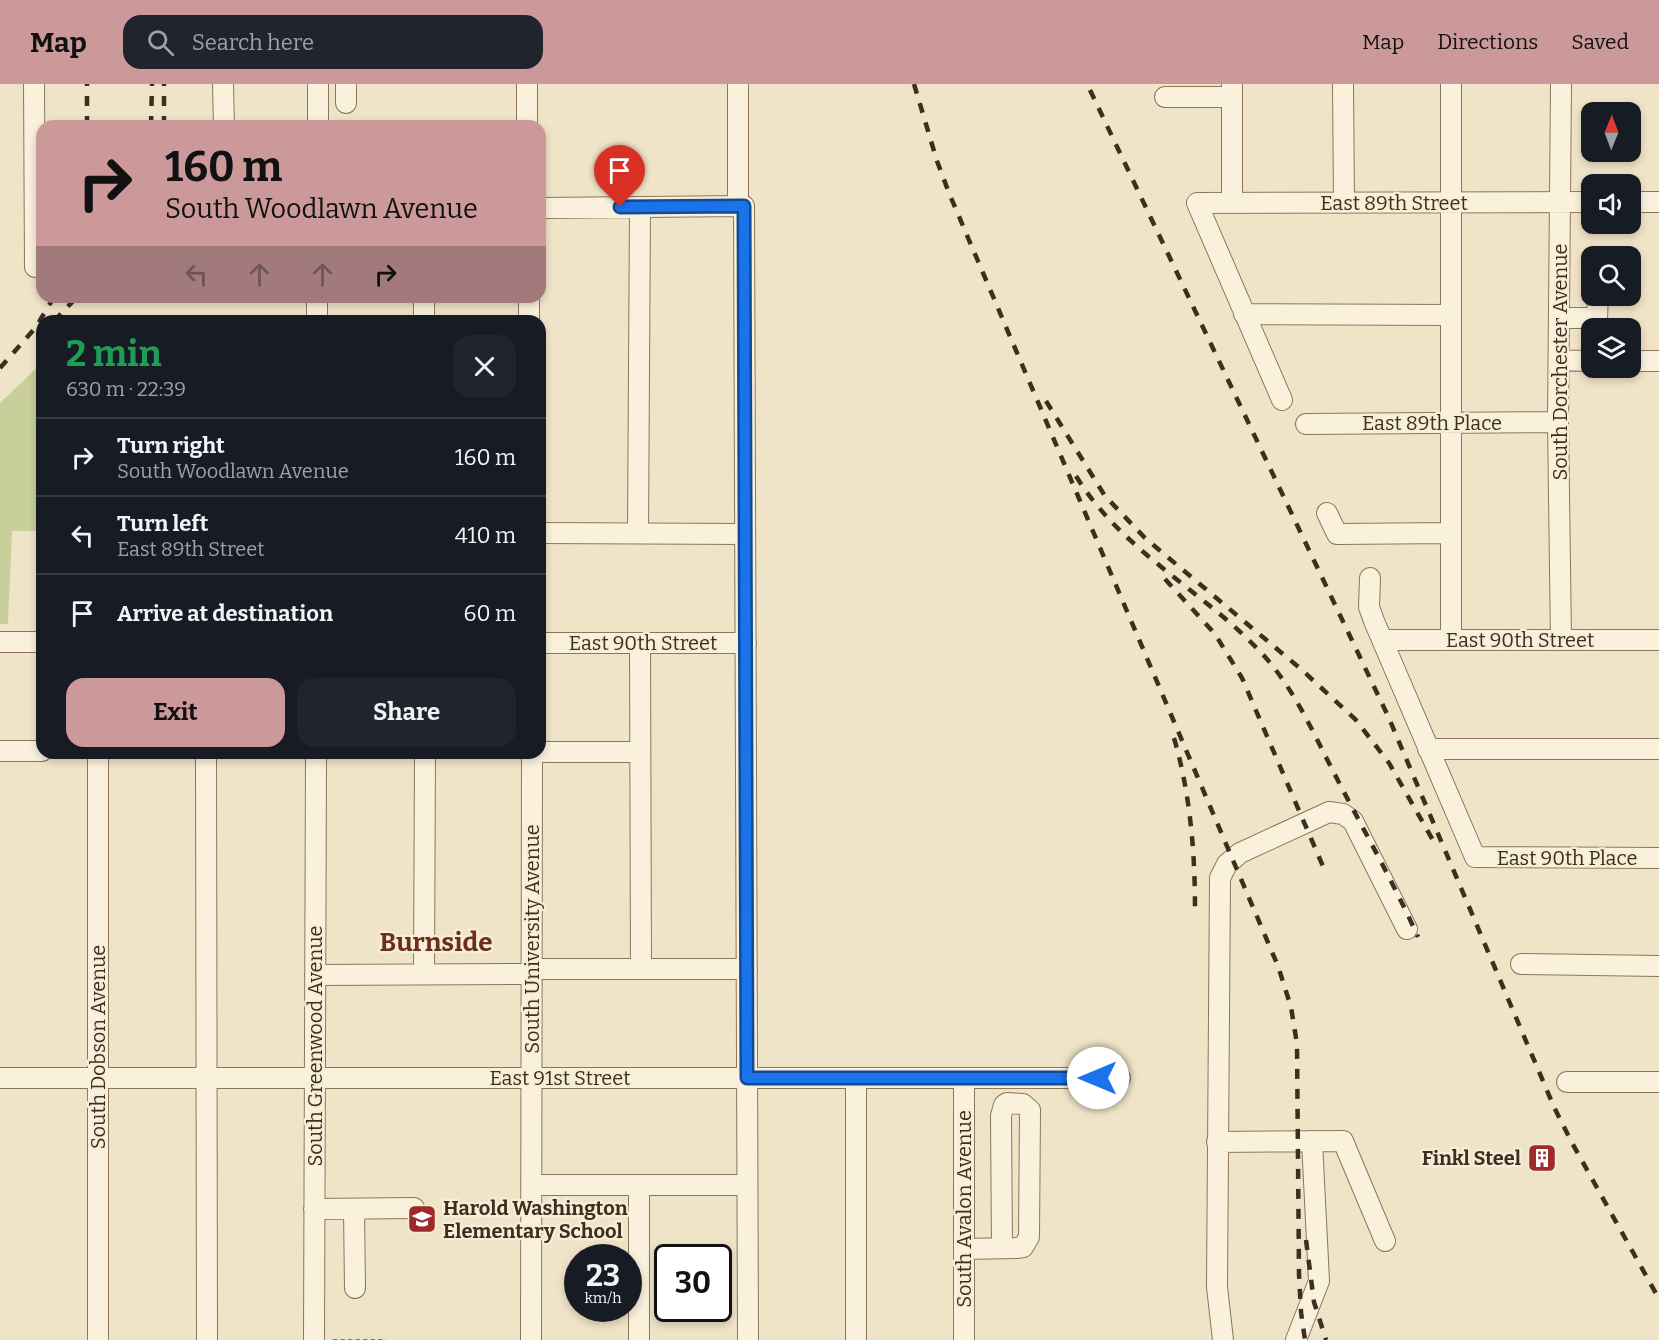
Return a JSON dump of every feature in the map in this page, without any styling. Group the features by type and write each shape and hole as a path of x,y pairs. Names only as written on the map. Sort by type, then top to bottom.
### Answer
{"street":[{"path":"34,84 35,267"},
{"path":"223,84 224,120"},
{"path":"318,84 318,120"},
{"path":"527,84 527,120"},
{"path":"738,84 746,643 748,1340"},
{"path":"1343,84 1344,203"},
{"path":"1451,84 1451,640"},
{"name":"South Dorchester Avenue","path":"1561,84 1558,422 1561,640"},
{"path":"1165,97 1232,91 1232,203"},
{"name":"East 89th Street","path":"1244,314 1197,203 1581,202"},
{"path":"1641,202 1659,202"},
{"path":"546,208 741,206"},
{"path":"638,533 640,207"},
{"path":"1559,318 1598,318 1598,306"},
{"path":"1282,400 1244,314 1451,315"},
{"path":"1559,360 1581,361"},
{"path":"1641,361 1659,361"},
{"name":"East 89th Place","path":"1306,424 1558,422"},
{"path":"1328,513 1337,534 1451,533"},
{"path":"546,533 745,534"},
{"path":"1370,578 1369,607 1428,749 1659,749"},
{"name":"East 90th Street","path":"1382,640 1659,640"},
{"path":"0,642 36,642"},
{"name":"East 90th Street","path":"546,642 746,643"},
{"path":"640,643 641,969"},
{"name":"East 90th Place","path":"1428,749 1474,857 1659,858"},
{"path":"0,751 36,751"},
{"path":"546,752 640,752"},
{"name":"South Dobson Avenue","path":"98,759 98,1340"},
{"path":"206,759 207,1340"},
{"name":"South Greenwood Avenue","path":"314,1340 316,759"},
{"path":"424,974 425,759"},
{"name":"South University Avenue","path":"531,1340 532,759"},
{"path":"1223,1340 1217,1287 1217,1142 1221,878 1227,864 1240,853 1329,812 1343,814 1353,821 1407,929"},
{"path":"1521,964 1659,966"},
{"path":"315,975 747,969"},
{"name":"East 91st Street","path":"0,1078 1120,1078"},
{"path":"856,1078 856,1340"},
{"name":"South Avalon Avenue","path":"964,1078 964,1340"},
{"path":"1567,1082 1659,1082"},
{"path":"964,1249 1002,1248 1023,1247 1029,1237 1030,1110 1023,1104 1007,1103 1004,1105 1001,1116 1002,1248"},
{"path":"1296,1340 1318,1281 1312,1141"},
{"path":"1217,1142 1343,1141 1384,1241"},
{"path":"531,1185 747,1185"},
{"path":"639,1185 639,1340"},
{"path":"314,1209 414,1208"},
{"path":"354,1209 355,1288"}],"path":[{"path":"333,1340 386,1340"}],"green space":[{"path":"36,369 36,531 12,531 8,624 0,624 0,403"}],"railway":[{"path":"87,84 87,120"},
{"path":"151,120 152,84"},
{"path":"164,84 164,120"},
{"path":"914,84 949,193 1278,966 1291,1007 1297,1044 1299,1274 1305,1340"},
{"path":"1090,90 1388,716 1554,1107 1659,1299"},
{"path":"43,315 50,303"},
{"path":"60,315 71,303"},
{"path":"0,368 36,327"},
{"path":"1046,401 1105,496 1145,538 1302,670 1356,720 1389,763 1434,842"},
{"path":"1076,476 1117,528 1243,635 1276,670 1309,725 1418,937"},
{"path":"1165,579 1215,634 1242,678 1325,871"},
{"path":"1174,738 1184,780 1190,822 1195,909"},
{"path":"1306,1240 1314,1302 1326,1340"}],"place":[{"name":"Finkl Steel","path":"1542,1158"},
{"name":"Harold Washington Elementary School","path":"422,1219"}],"district":[{"name":"Burnside","path":"436,942"}],"route":[{"path":"620,207 744,206 747,1078 1098,1078"}]}
